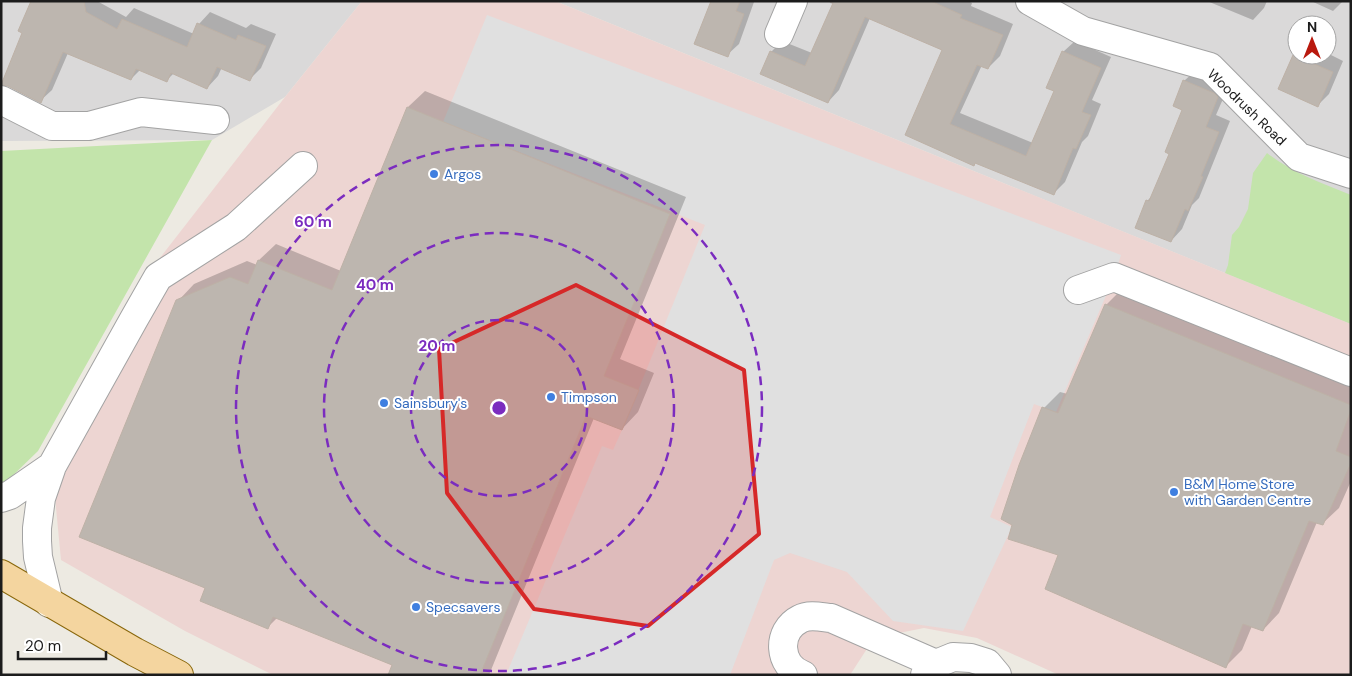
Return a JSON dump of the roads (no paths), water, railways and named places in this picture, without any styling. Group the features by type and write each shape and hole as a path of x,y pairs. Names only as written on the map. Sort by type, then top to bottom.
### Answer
{"main road":[{"path":"1,574 49,603 179,675"}],"street":[{"path":"779,34 793,1"},
{"name":"Woodrush Road","path":"1030,1 1083,31 1210,67 1299,157 1351,174"},
{"path":"1,100 52,126 89,126 141,112 215,120"},
{"path":"49,603 38,557 36,528 41,498 52,466 158,277 236,228 303,166"},
{"path":"1078,290 1114,277 1351,372"},
{"path":"1,498 10,495 52,466"},
{"path":"804,675 788,665 783,652 784,640 789,627 800,618 814,616 831,618 931,669 953,657 971,658 987,663 997,675"}],"place":[{"name":"Argos","path":"434,174"},
{"name":"Timpson","path":"551,397"},
{"name":"Sainsbury's","path":"384,403"},
{"name":"B&M Home Store with Garden Centre","path":"1174,492"},
{"name":"Specsavers","path":"416,607"}]}
